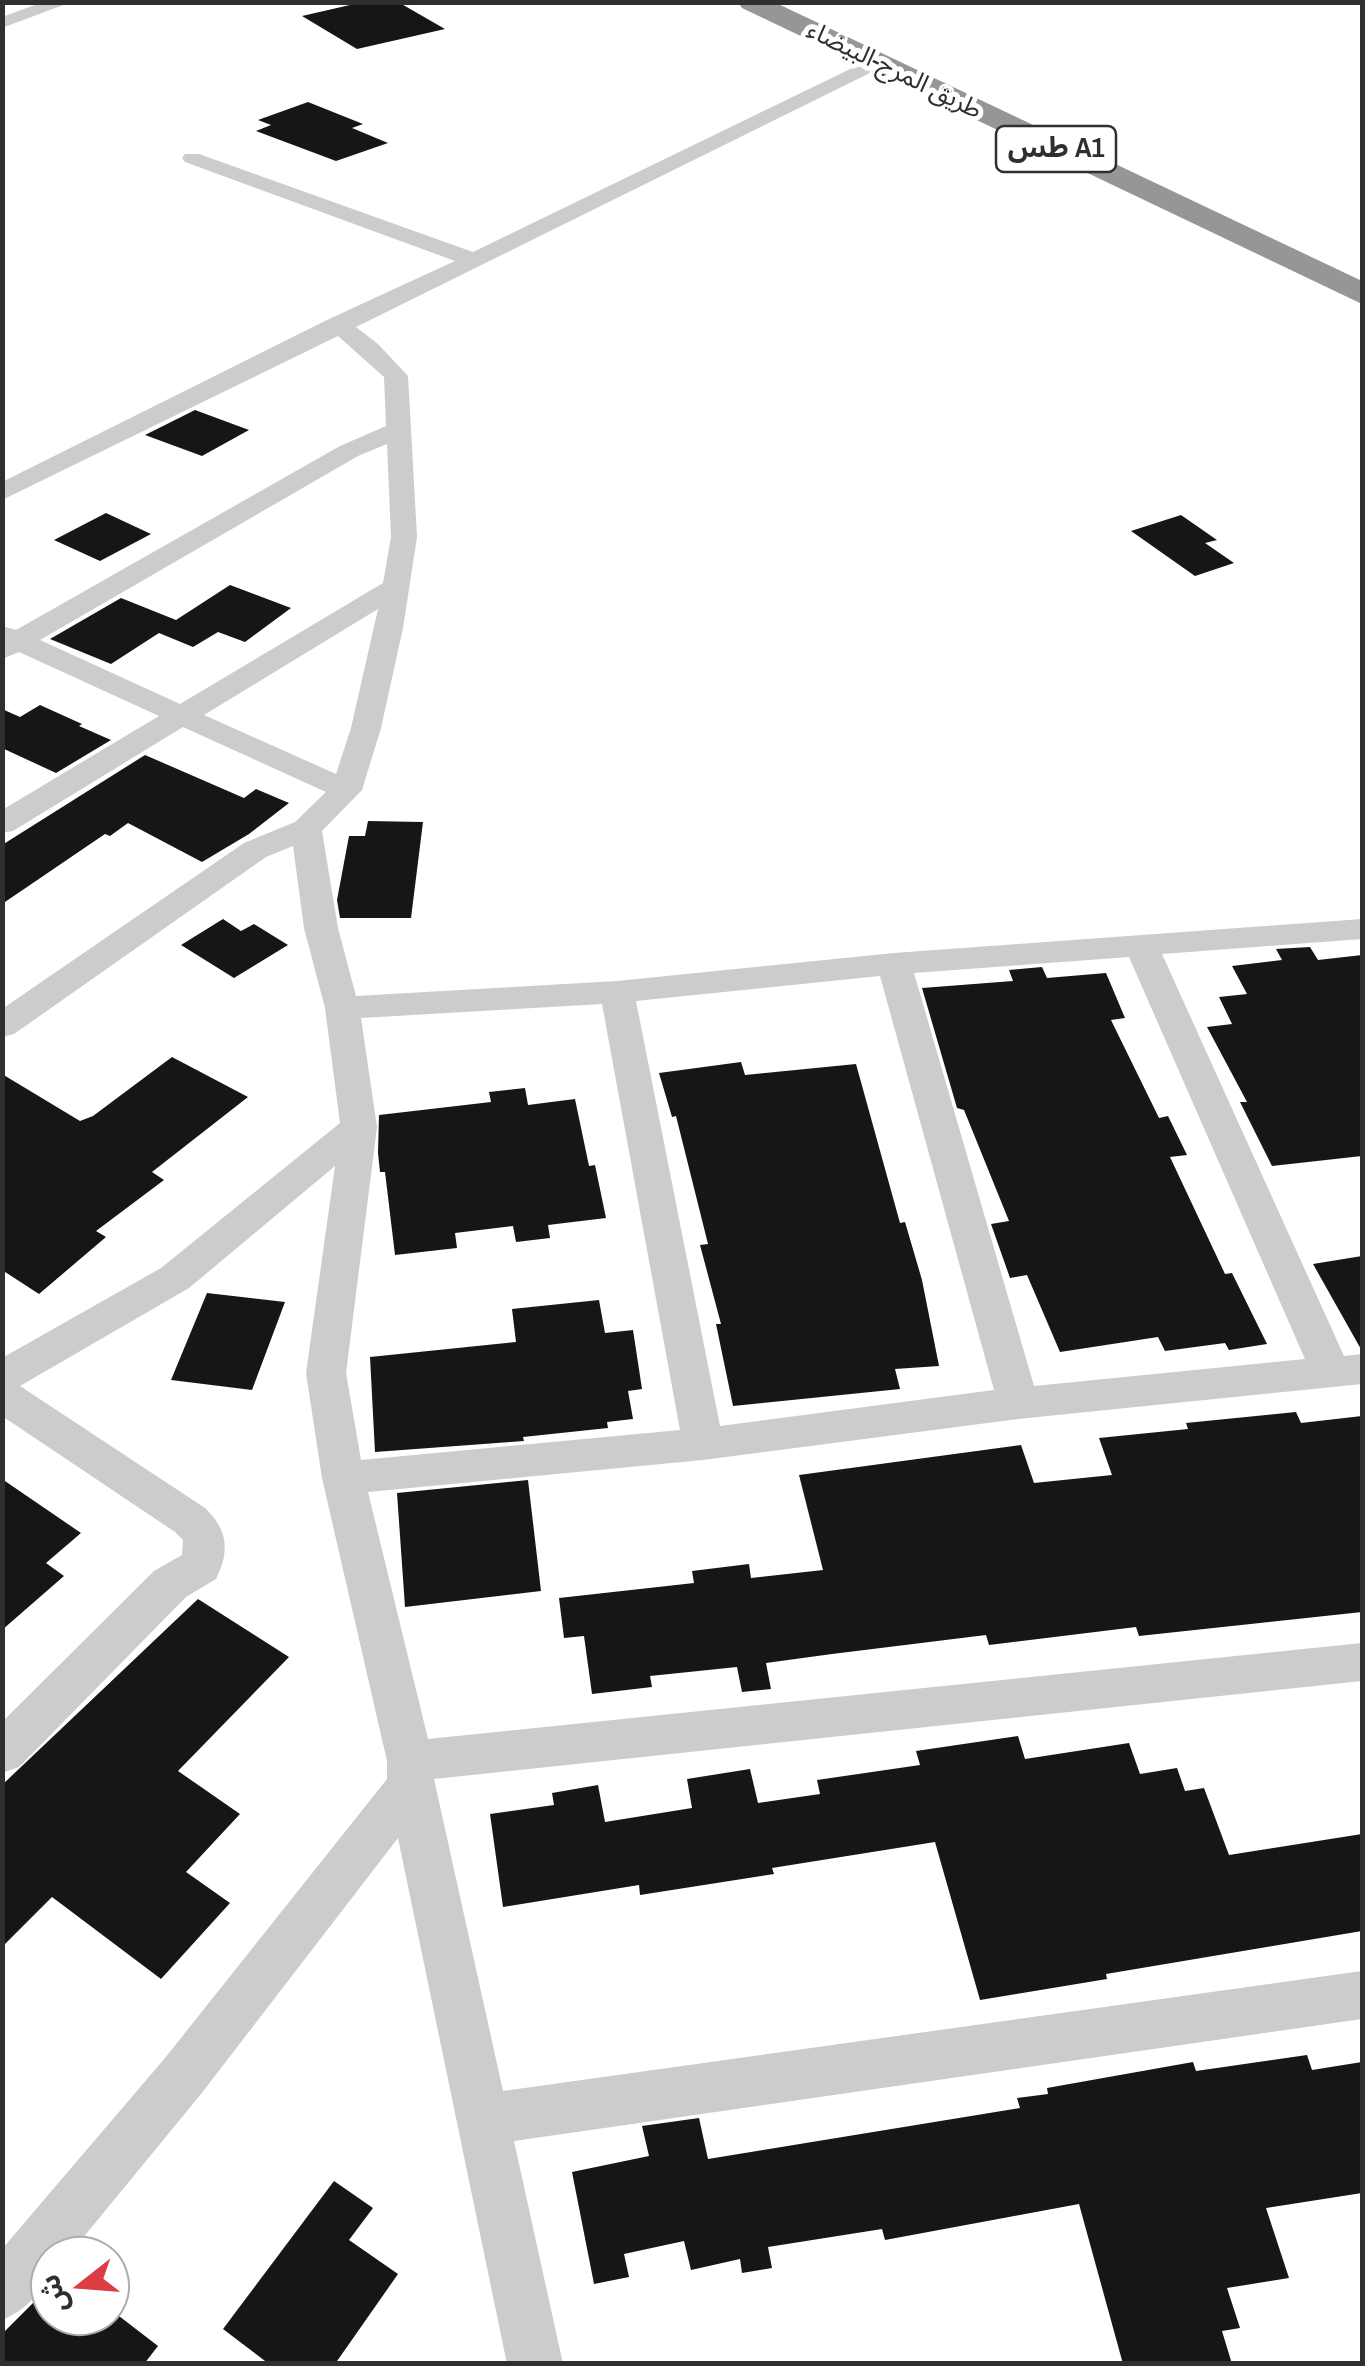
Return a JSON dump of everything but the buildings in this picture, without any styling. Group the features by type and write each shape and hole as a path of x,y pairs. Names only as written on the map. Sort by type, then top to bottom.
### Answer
{"highway":[{"name":"طريق المرج-البيضاء","path":"751,2 1362,294"}],"street":[{"path":"2,23 62,2"},
{"path":"2,492 877,62"},
{"path":"192,158 472,259"},
{"path":"2,1026 255,850 306,829 346,790 366,728 404,537 396,376 338,324"},
{"path":"8,642 348,451 400,429"},
{"path":"2,824 395,587"},
{"path":"8,642 346,790"},
{"path":"306,829 320,928 342,1008 358,1127 326,1373 343,1478 410,1773 535,2364"},
{"path":"342,1008 617,992 894,964 1362,930"},
{"path":"343,1478 703,1444 1018,1403 1347,1370 1142,947"},
{"path":"894,964 1018,1403"},
{"path":"617,992 703,1444"},
{"path":"2,1377 175,1278 358,1127"},
{"path":"2,1394 190,1520 202,1531 208,1548 201,1566 170,1584 2,1753"},
{"path":"2,2292 183,2076 410,1773 1362,1662"},
{"path":"483,2120 1362,1995"}]}
